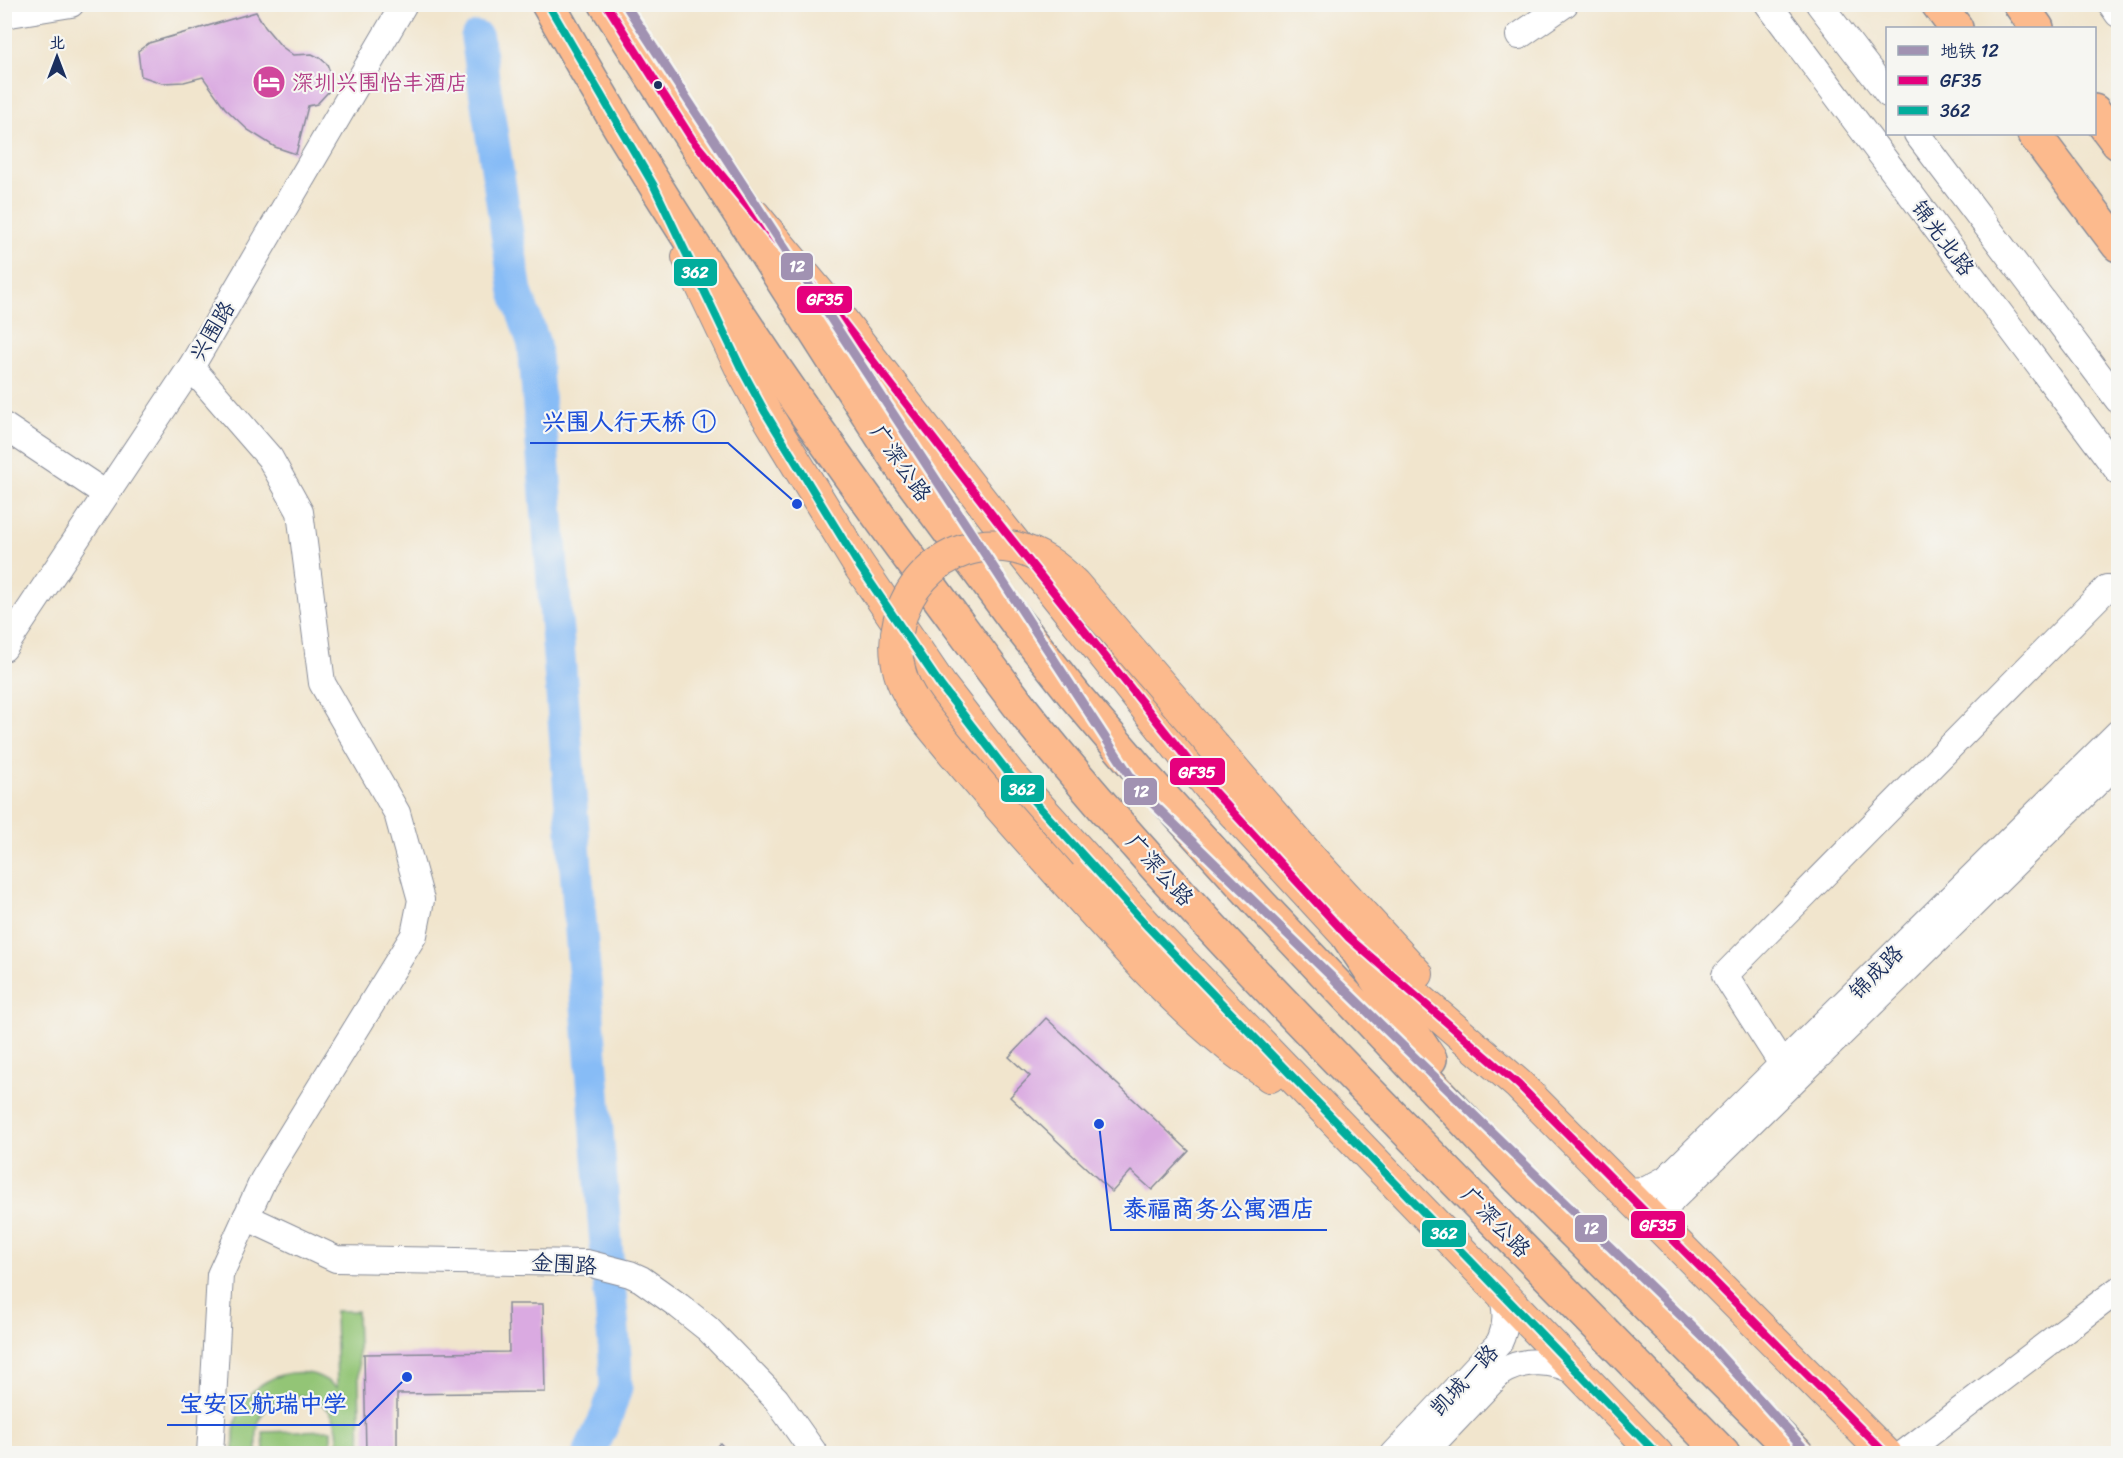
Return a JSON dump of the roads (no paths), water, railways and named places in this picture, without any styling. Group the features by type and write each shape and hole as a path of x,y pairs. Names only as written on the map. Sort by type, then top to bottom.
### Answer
{"highway":[{"name":"广深公路","path":"548,4 654,186 762,350 859,490 1031,721 1213,930 1723,1454"},
{"name":"广深公路","path":"606,4 903,469 1018,624 1150,783 1261,905 1515,1174 1797,1454"},
{"path":"1938,4 1955,27"},
{"path":"2020,4 2036,27"},
{"path":"2096,114 2118,143"},
{"path":"2035,135 2118,245"},
{"path":"1349,938 1420,1044 1515,1174"}],"main road":[{"path":"692,139 839,317 1004,530 1208,785 1349,938 1519,1085"},
{"path":"654,186 741,368 765,412 858,564 941,686 1010,775 1140,918 1658,1454"},
{"path":"1359,1147 1270,1075 1230,1047 1154,977 1061,876 934,728 907,691 896,658 898,624 910,592 934,567 948,557 964,551 998,546 1016,548 1048,561 1061,571 1350,902 1519,1085 1886,1454"}],"street":[{"path":"4,15 70,4"},
{"name":"兴围路","path":"4,648 190,367 404,4"},
{"path":"1519,36 1565,4"},
{"name":"锦光北路","path":"1768,4 2118,471"},
{"path":"1820,4 1886,93"},
{"path":"2111,4 2118,14"},
{"name":"锦光北路","path":"1918,135 2118,400"},
{"path":"190,367 270,458 300,512 322,683 397,813 421,900 414,935 263,1180 220,1275 210,1454"},
{"path":"4,426 106,495"},
{"path":"1782,1064 1725,975 2107,588"},
{"name":"锦成路","path":"1623,1191 1646,1190 1666,1179 2118,733"},
{"name":"锦成路","path":"1665,1233 1664,1213 1672,1200 2118,762"},
{"name":"金围路","path":"246,1217 336,1259 574,1262 599,1265 641,1279 679,1306 716,1337 776,1399 815,1454"},
{"path":"1903,1454 2118,1290"},
{"name":"凯城一路","path":"1394,1454 1499,1343 1505,1331 1506,1319 1506,1307 1502,1294"},
{"name":"凯城一路","path":"1423,1454 1500,1374 1511,1366 1523,1363 1548,1363 1570,1368 1580,1374"}],"waterway":[{"path":"477,38 516,292 534,344 615,1356 616,1387 607,1415 589,1454"}],"metro line":[{"name":"12","path":"625,4 1140,791 1706,1340 1809,1454"}],"place":[{"name":"深圳兴围怡丰酒店","path":"269,82"},
{"name":"兴围人行天桥 ①","path":"797,504"},
{"name":"泰福商务公寓酒店","path":"1099,1124"},
{"name":"宝安区航瑞中学","path":"407,1377"}]}
